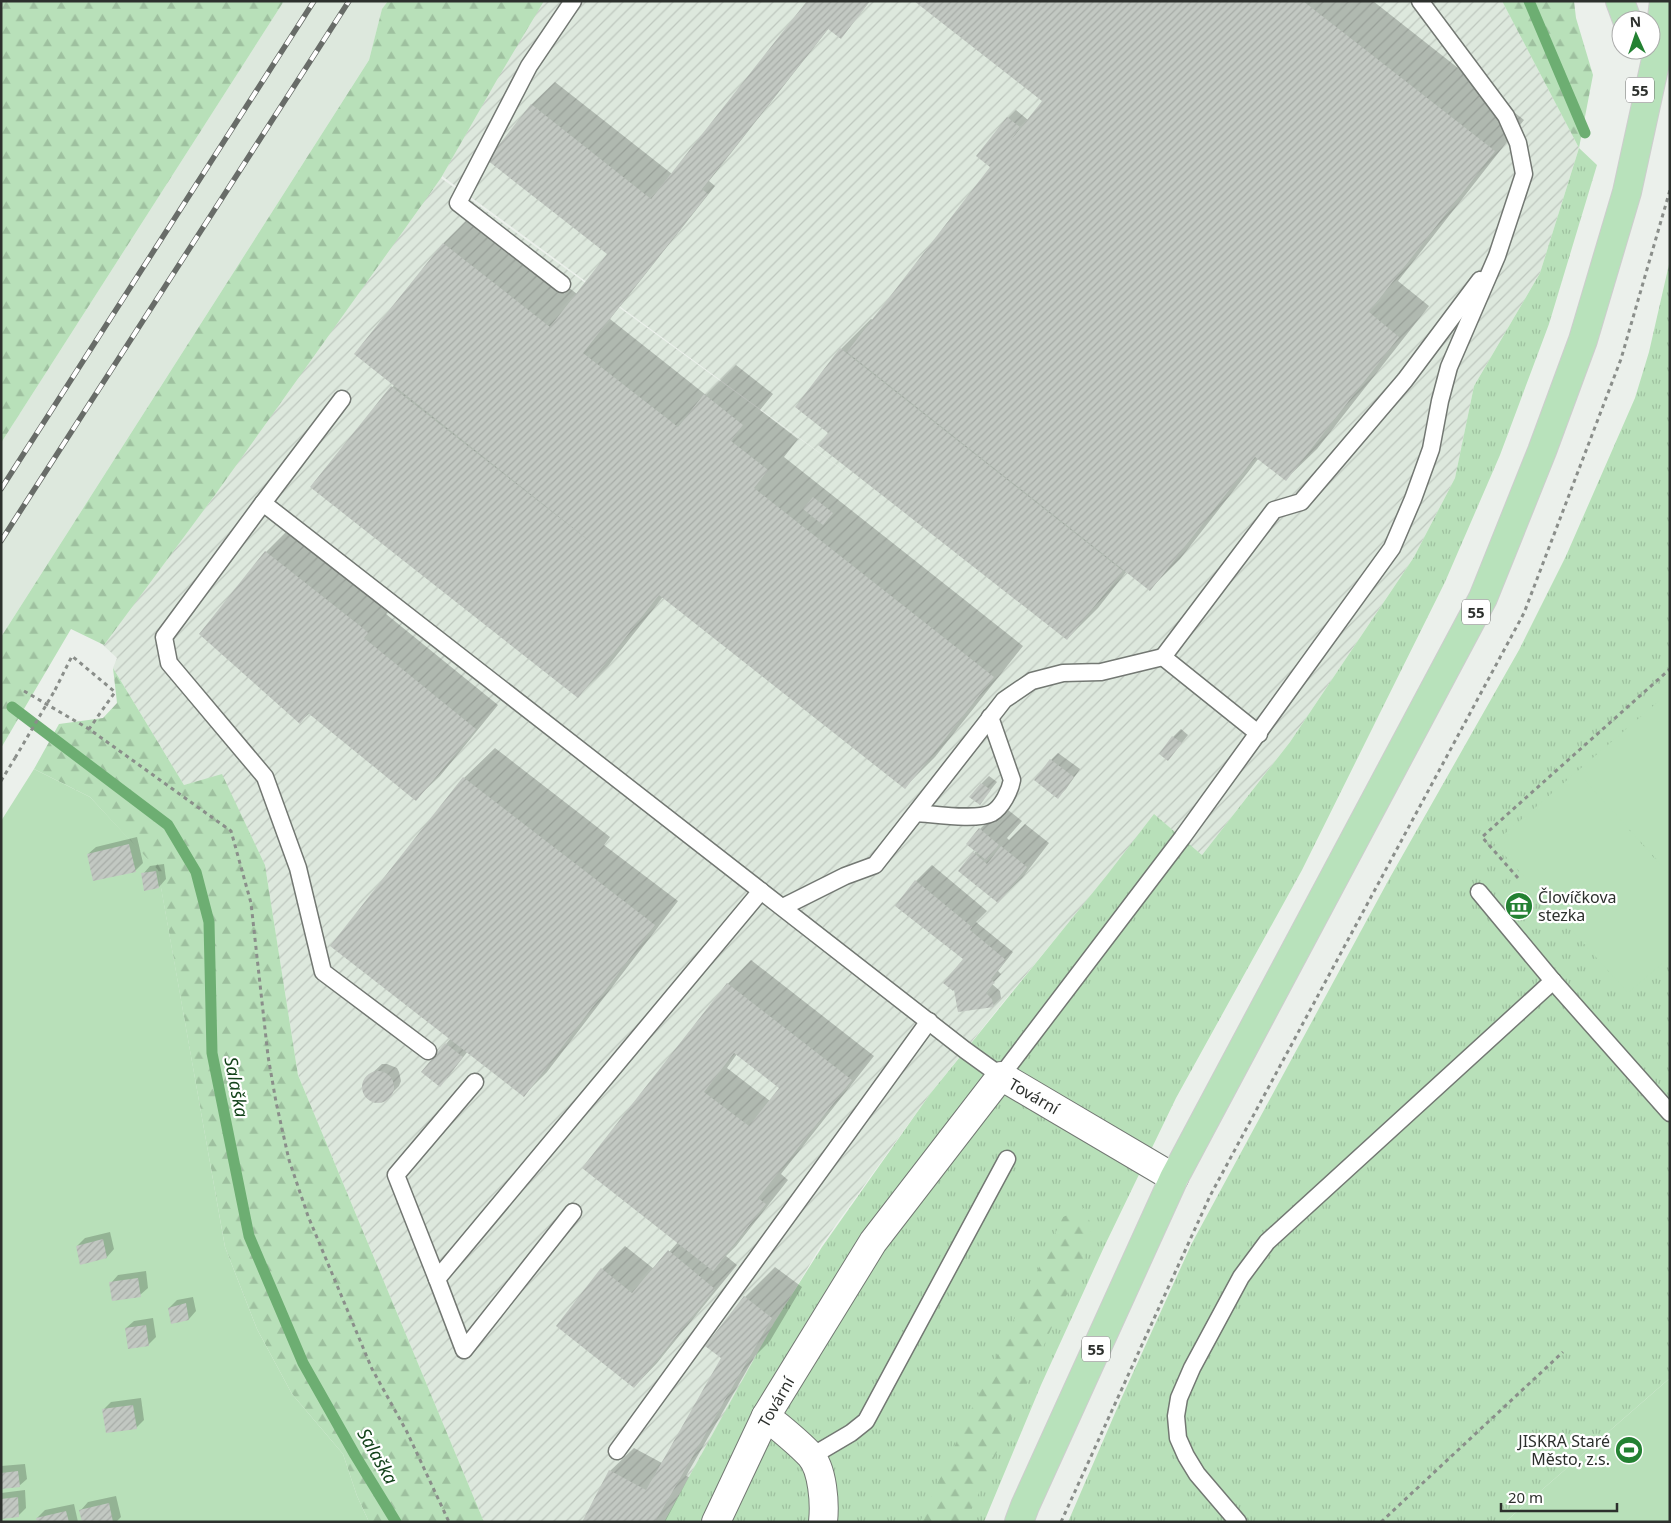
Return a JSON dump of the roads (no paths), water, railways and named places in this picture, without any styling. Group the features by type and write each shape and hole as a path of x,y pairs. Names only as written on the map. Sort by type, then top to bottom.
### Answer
{"main road":[{"name":"55","path":"1019,1522 1174,1178 1483,598 1542,451 1583,340 1627,192 1658,50 1664,1"},
{"name":"55","path":"1638,60 1640,130"}],"street":[{"name":"Tovární","path":"716,1522 766,1416 873,1242 1001,1076 1174,1178"},
{"path":"766,1416 812,1456 821,1480 824,1510 823,1522"}],"lane":[{"path":"562,284 458,203 529,66 573,1"},
{"path":"263,503 1001,1076 1259,734 1392,548 1413,499 1431,449 1440,401 1449,367 1497,256 1524,174 1518,144 1506,116 1420,1"},
{"path":"783,907 845,876 875,865 1004,700 1032,681 1063,673 1101,672 1163,657 1274,510 1301,502 1405,380 1497,256"},
{"path":"342,398 164,637 169,664 265,777 298,868 324,972 428,1051"},
{"path":"1163,657 1259,734"},
{"path":"916,813 973,816 990,814 997,809 1010,788 1012,780 990,717"},
{"path":"437,1279 761,891"},
{"path":"1478,892 1553,981 1670,1113"},
{"path":"1238,1522 1197,1474 1186,1456 1178,1438 1176,1416 1179,1398 1192,1368 1241,1277 1267,1242 1553,981"},
{"path":"617,1451 929,1021"},
{"path":"475,1082 396,1176 464,1350 573,1212"},
{"path":"812,1456 851,1433 866,1421 1007,1159"}],"waterway":[{"path":"1529,1 1585,133"},
{"name":"Salaška","path":"12,707 168,825 196,872 209,922 212,1053 249,1236 303,1363 355,1455 396,1522"}],"railway":[{"path":"1,489 314,1"},
{"path":"1,541 349,1"}],"place":[{"name":"Človíčkova stezka","path":"1519,906"},
{"name":"JISKRA Staré Město, z.s.","path":"1629,1450"}]}
